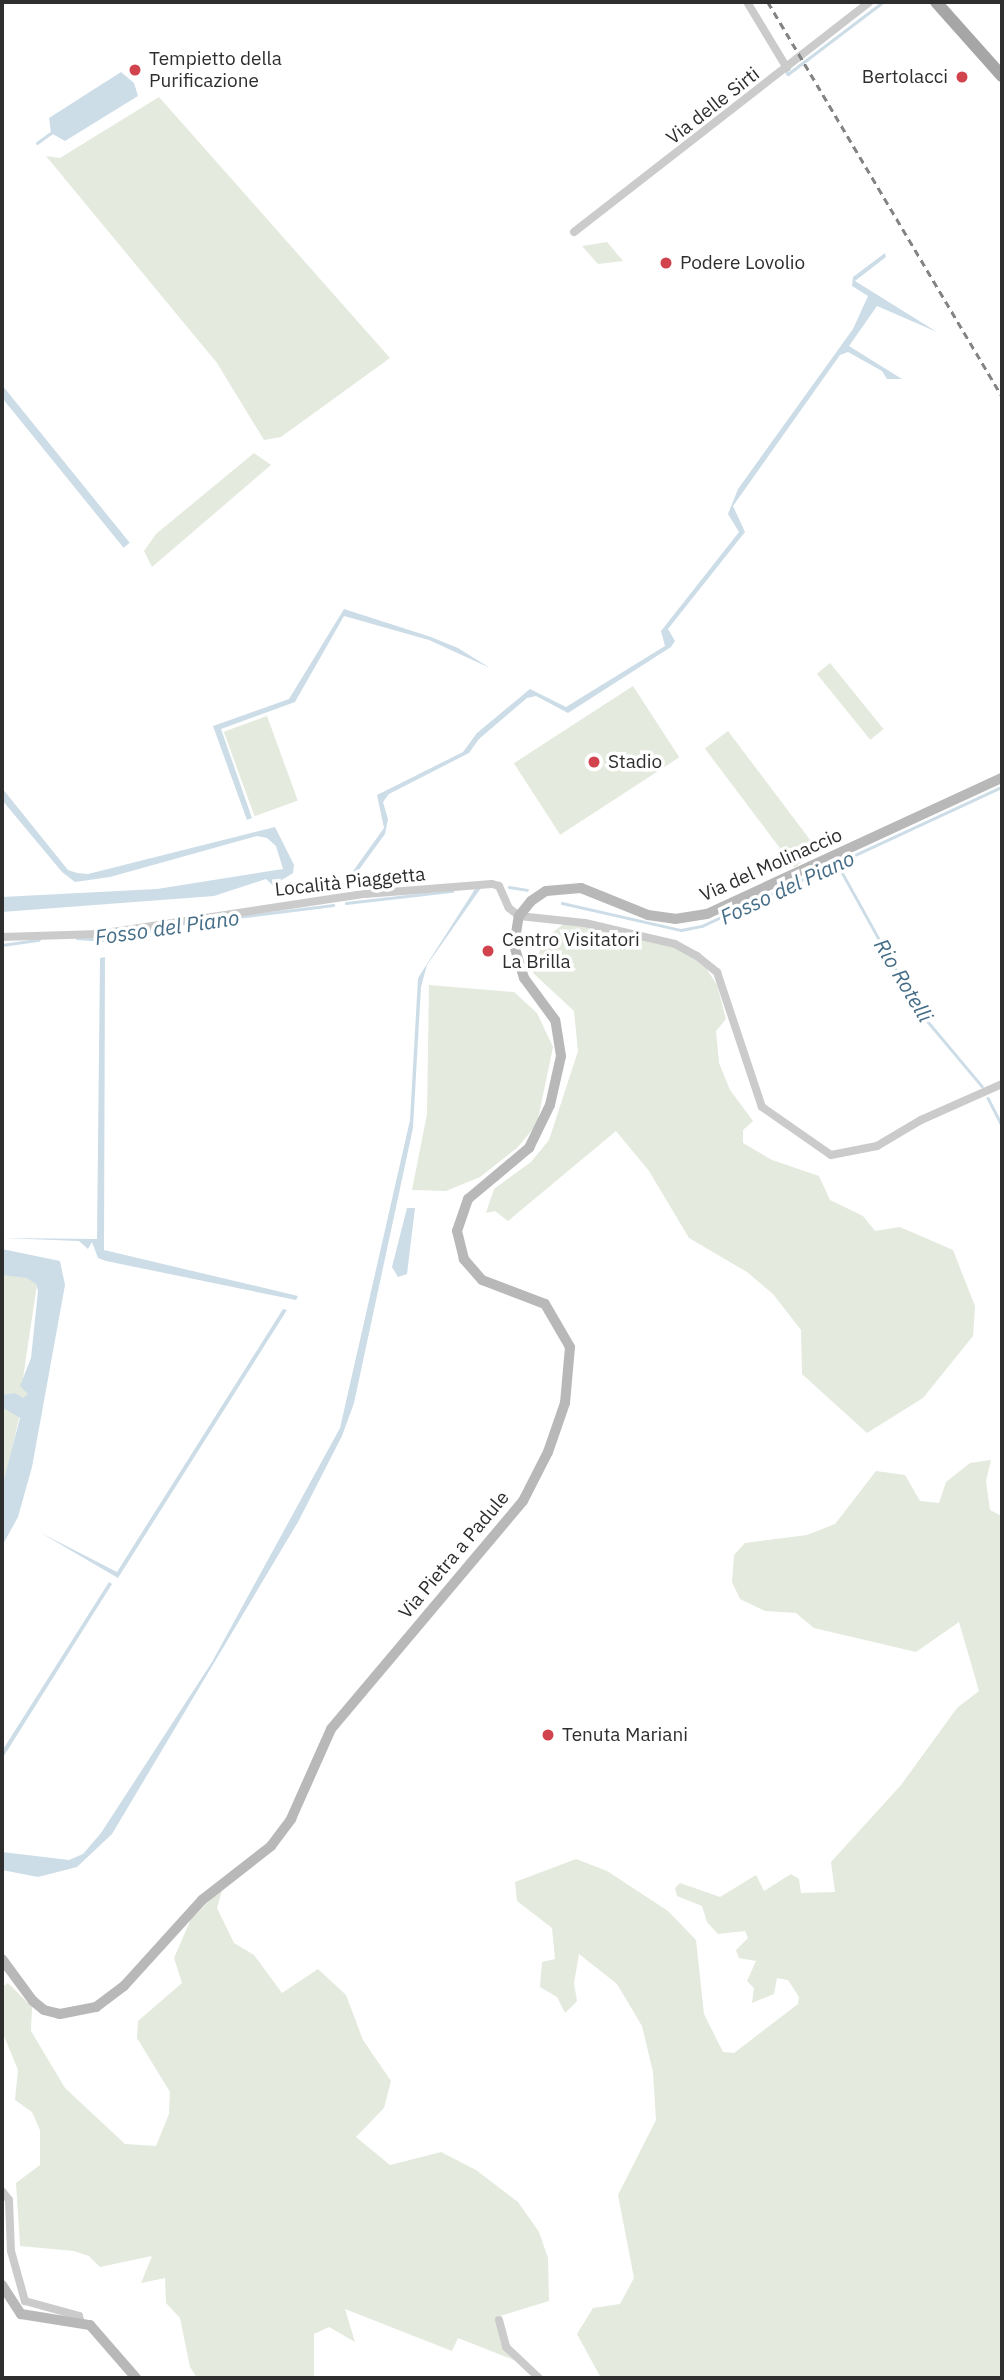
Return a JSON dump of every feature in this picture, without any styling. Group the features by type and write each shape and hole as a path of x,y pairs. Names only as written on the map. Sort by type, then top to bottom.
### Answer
{"main road":[{"path":"936,2 1002,76"}],"street":[{"path":"747,2 784,70"},
{"name":"Via delle Sirti","path":"574,232 869,2"},
{"name":"Via del Molinaccio","path":"519,916 546,891 581,888 660,918 707,914 1002,778"},
{"name":"Località Piaggetta","path":"2,937 99,934 365,894 492,884 499,886 509,908 519,916"},
{"path":"519,916 585,923 675,944 697,956 717,972 762,1107 831,1155 877,1146 921,1120 1002,1084"},
{"name":"Via Pietra a Padule","path":"2,1959 44,2010 60,2014 96,2007 124,1986 202,1900 271,1846 291,1819 331,1729 523,1501 548,1452 565,1403 570,1347 545,1304 482,1280 464,1259 457,1231 468,1199 529,1148 550,1104 561,1056 555,1020 516,962 519,916"},
{"path":"2,1971 19,1980"},
{"path":"2,2191 9,2200 11,2251 25,2301 79,2316 81,2323"},
{"path":"2,2285 20,2314 81,2323 97,2332 136,2378"},
{"path":"499,2320 506,2347 539,2378"}],"shaded area":[{"path":"159,97 390,358 281,437 264,440 217,363 46,156 60,158"},
{"path":"607,242 623,261 598,264 582,246"},
{"path":"254,453 271,465 152,567 144,551 156,534"},
{"path":"830,663 883,729 870,740 817,674"},
{"path":"633,686 679,757 560,835 514,763"},
{"path":"267,716 298,801 255,816 224,732"},
{"path":"728,731 818,850 795,867 705,748"},
{"path":"566,922 681,948 706,968 717,985 726,1019 716,1031 719,1063 730,1090 753,1121 743,1130 743,1143 772,1160 819,1176 830,1200 863,1216 875,1231 900,1227 953,1250 975,1306 973,1336 923,1398 867,1433 802,1374 801,1330 773,1294 747,1272 689,1238 649,1171 616,1131 508,1221 495,1211 486,1213 494,1189 531,1162 549,1140 578,1051 574,1011 533,973 543,940"},
{"path":"429,985 514,992 537,1013 553,1047 537,1124 517,1148 480,1177 446,1191 412,1190 427,1114"},
{"path":"2,1273 23,1275 37,1284 22,1385 29,1394 23,1400 2,1495"},
{"path":"991,1460 986,1481 990,1510 1002,1516 1002,2378 601,2378 577,2334 593,2308 620,2304 634,2278 618,2195 656,2120 653,2072 642,2026 617,1984 579,1954 574,1983 577,2001 565,2013 557,1997 540,1987 542,1962 555,1959 552,1928 517,1901 515,1882 576,1859 607,1871 668,1911 696,1940 704,2014 723,2052 734,2053 798,2004 799,1997 788,1980 777,1978 774,1994 752,2003 754,1988 747,1981 756,1961 739,1958 736,1950 748,1938 745,1931 718,1934 707,1922 702,1906 677,1896 675,1888 680,1883 720,1897 756,1875 764,1891 791,1874 799,1879 801,1893 835,1892 831,1862 901,1785 957,1708 979,1691 959,1622 916,1652 814,1628 796,1613 765,1611 740,1599 732,1582 734,1555 745,1543 807,1535 835,1524 876,1471 905,1475 920,1501 939,1503 946,1482 970,1463"},
{"path":"223,1887 217,1908 234,1943 254,1955 282,1993 318,1969 346,1995 363,2040 391,2081 384,2108 356,2137 390,2165 441,2152 476,2170 518,2202 539,2232 548,2258 549,2301 497,2317 504,2348 519,2362 458,2338 452,2351 345,2309 355,2342 329,2327 314,2334 314,2378 197,2378 190,2367 180,2318 166,2303 165,2278 141,2283 152,2256 100,2267 89,2256 74,2251 20,2246 16,2183 40,2165 40,2130 32,2112 15,2100 18,2070 2,2031 2,1987 8,1983 32,2007 31,2031 65,2088 125,2144 156,2146 169,2114 170,2092 137,2038 138,2021 182,1983 174,1958 191,1919"}],"water":[{"path":"121,72 134,83 138,96 65,141 51,133 49,118"},
{"path":"885,253 886,257 855,281 937,332 877,306 849,346 902,379 887,379 882,371 848,352 840,355 733,506 745,532 668,629 675,641 671,647 568,713 536,696 527,698 479,739 469,753 389,794 383,802 388,819 385,834 345,889 284,896 266,879 214,896 2,912 2,897 157,889 283,869 276,846 267,838 257,836 110,877 75,882 62,872 2,800 2,788 68,870 77,873 88,874 275,827 294,865 293,873 280,881 281,887 293,891 343,885 384,828 377,795 463,752 477,733 530,689 566,707 665,646 661,631 739,532 728,514 738,489 853,329 868,296 852,286 853,277"},
{"path":"2,385 130,543 124,548 2,398"},
{"path":"344,609 431,637 458,648 490,668 429,640 344,616 295,702 221,729 252,818 247,820 213,726 289,699"},
{"path":"481,888 427,965 421,987 413,1128 354,1403 342,1436 298,1522 112,1834 77,1867 38,1877 2,1870 2,1852 69,1860 83,1854 101,1833 212,1662 340,1428 410,1120 418,978 475,889"},
{"path":"105,957 104,1250 298,1296 296,1300 106,1261 98,1258 92,1242 88,1249 79,1241 2,1238 97,1239 100,958"},
{"path":"407,1208 415,1208 407,1274 398,1277 392,1267"},
{"path":"2,1249 60,1261 65,1285 32,1467 18,1517 2,1546 2,1487 20,1418 2,1407 2,1395 15,1393 23,1398 28,1394 20,1386 31,1358 38,1291 36,1284 27,1278 2,1275"},
{"path":"283,1309 287,1310 118,1578 41,1533 117,1572"},
{"path":"109,1582 112,1584 2,1759 2,1751"}],"waterway":[{"path":"785,70 788,74 883,2"},
{"path":"37,143 51,133"},
{"name":"Fosso del Piano","path":"562,903 681,930 702,926 1002,787"},
{"name":"Rio Rotelli","path":"838,865 919,1011 982,1086"},
{"name":"Fosso del Piano","path":"509,887 527,890"},
{"name":"Fosso del Piano","path":"346,903 452,891"},
{"name":"Fosso del Piano","path":"221,919 333,905"},
{"name":"Fosso del Piano","path":"77,938 104,940 153,930"},
{"name":"Fosso del Piano","path":"2,945 39,940"},
{"name":"Rio Rotelli","path":"988,1098 1002,1126"}],"railway":[{"path":"768,2 1002,396"}],"place":[{"name":"Tempietto della Purificazione","path":"135,70"},
{"name":"Bertolacci","path":"962,77"},
{"name":"Podere Lovolio","path":"666,263"},
{"name":"Stadio","path":"594,762"},
{"name":"Centro Visitatori La Brilla","path":"488,951"},
{"name":"Tenuta Mariani","path":"548,1735"}]}
